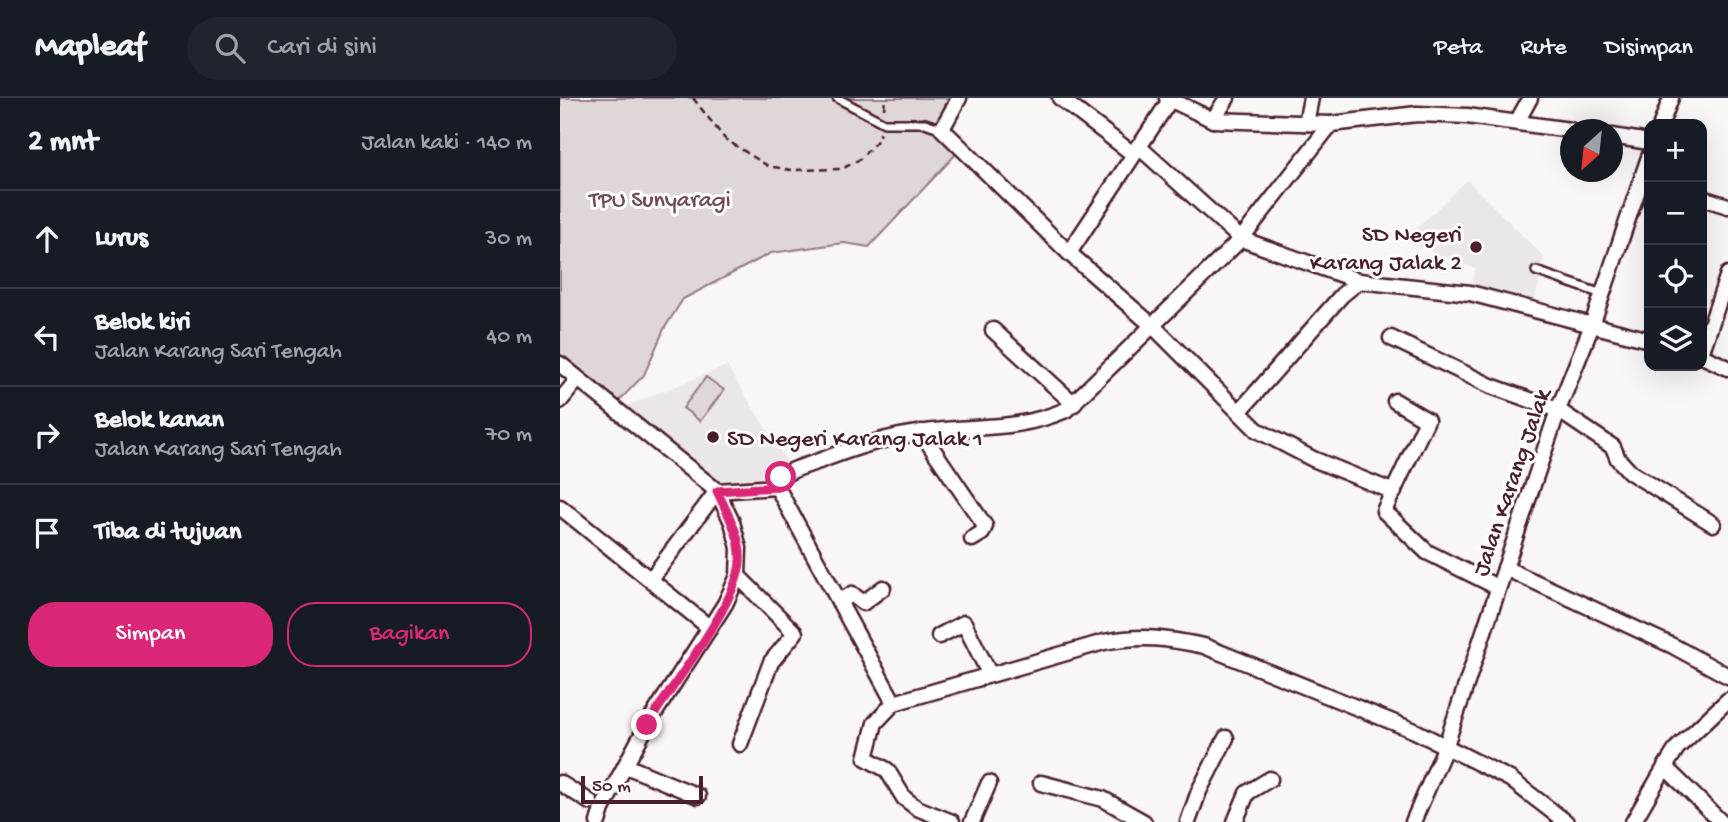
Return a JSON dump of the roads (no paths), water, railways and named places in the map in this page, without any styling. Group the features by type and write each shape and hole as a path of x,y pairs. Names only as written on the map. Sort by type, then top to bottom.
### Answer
{"street":[{"path":"959,98 942,129 1069,253 1154,327 1257,430 1272,440 1394,492"},
{"path":"1060,98 1136,150 1241,239 1359,281 1470,293 1644,339"},
{"path":"1213,120 1227,98"},
{"path":"1306,123 1311,98"},
{"path":"1517,122 1530,98"},
{"path":"1663,119 1671,98"},
{"path":"1069,253 1169,99 1213,120 1331,124 1417,114 1517,122 1560,128"},
{"path":"894,703 777,487 778,480 790,472 856,447 921,432 1012,426 1040,421 1074,404 1241,239 1331,124"},
{"path":"1623,138 1644,141"},
{"name":"Jalan Karang Jalak","path":"1413,822 1445,748 1558,410 1645,182"},
{"path":"1707,200 1728,206"},
{"path":"1707,338 1728,274"},
{"path":"1240,411 1342,295 1359,281"},
{"path":"993,330 1074,404"},
{"path":"1391,338 1491,386 1558,410 1613,447 1618,459 1630,472 1713,524"},
{"path":"1707,356 1728,368"},
{"path":"560,364 717,491 737,536 741,561 738,576 710,628 647,725 598,822"},
{"path":"560,401 578,379"},
{"path":"1395,401 1427,420 1384,511 1386,516 1427,552 1497,587"},
{"path":"921,432 985,526 982,533 972,539"},
{"path":"651,579 717,491 777,487"},
{"path":"560,507 710,628"},
{"path":"1505,568 1674,646 1728,676"},
{"path":"738,576 794,633 771,662 740,744"},
{"path":"839,602 852,594 863,603 883,589"},
{"path":"939,636 964,623 989,673"},
{"path":"952,822 916,808 904,798 887,770 866,758 875,723 894,703 989,673 1139,635 1203,646 1347,701 1510,779 1566,822"},
{"path":"1633,822 1675,750 1728,700"},
{"path":"1188,822 1199,791 1226,738"},
{"path":"626,766 698,796"},
{"path":"1665,767 1721,822"},
{"path":"1235,822 1247,793 1270,779"},
{"path":"560,783 590,802"},
{"path":"972,822 989,783"},
{"path":"1041,783 1103,799 1144,822"}],"lane":[{"path":"837,98 884,123 925,123 942,129"},
{"path":"1536,271 1603,294"}],"place":[{"name":"SD Negeri Karang Jalak 2","path":"1476,247"},
{"name":"SD Negeri Karang Jalak 1","path":"713,437"}],"park label":[{"name":"TPU Sunyaragi","path":"660,198"}]}
